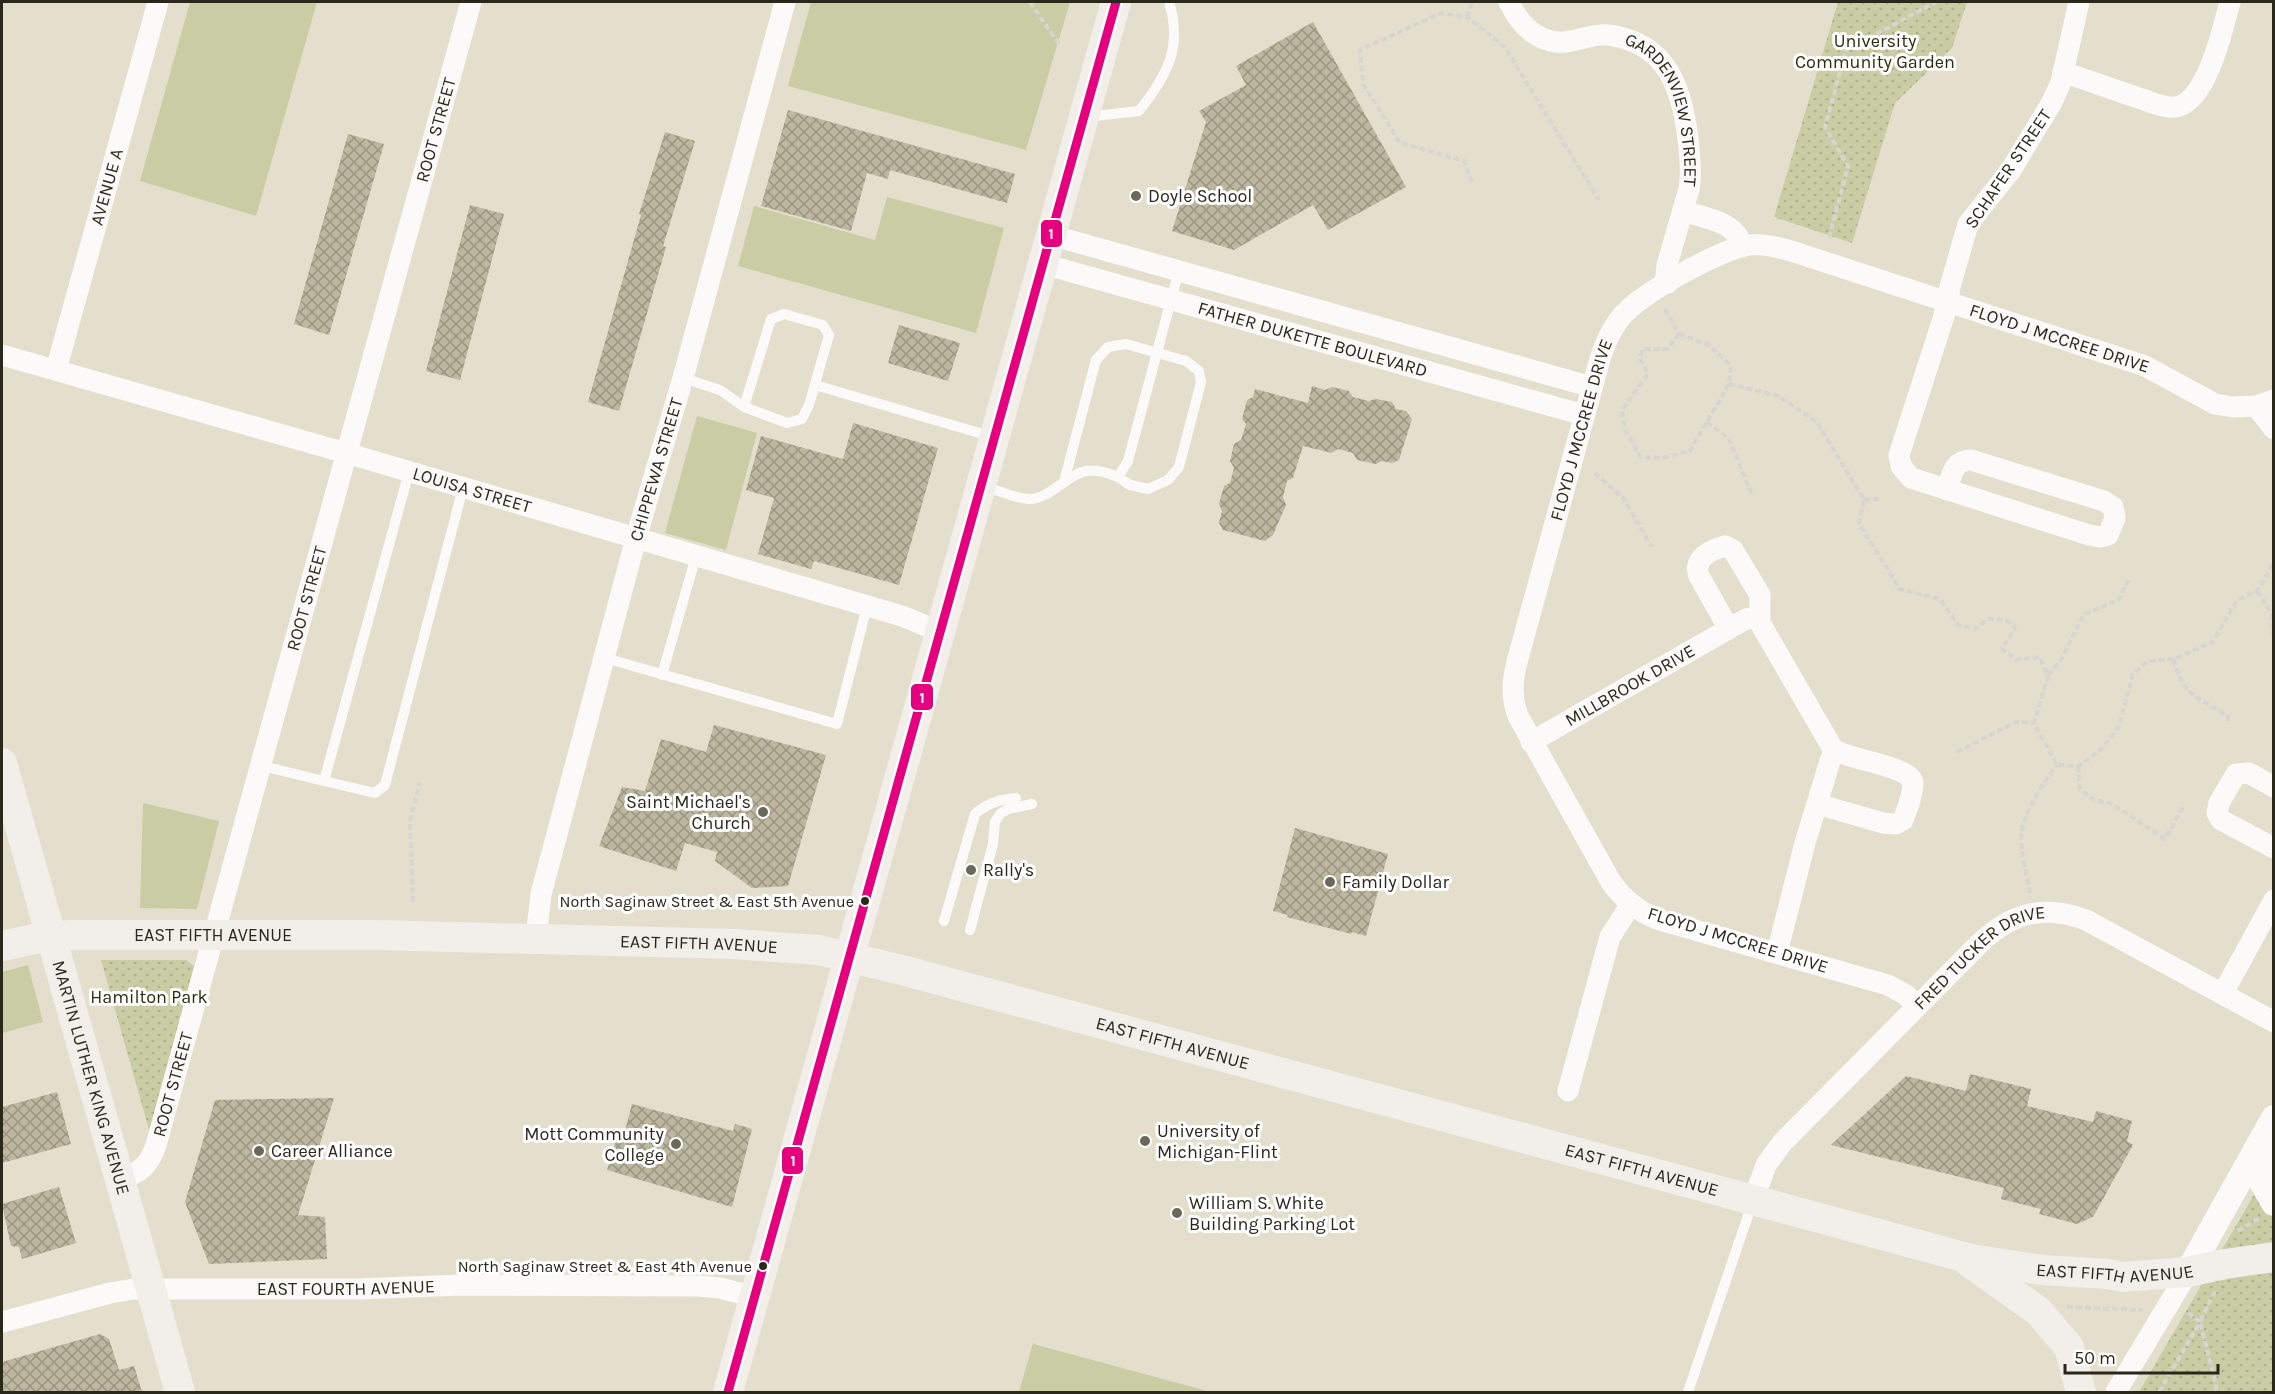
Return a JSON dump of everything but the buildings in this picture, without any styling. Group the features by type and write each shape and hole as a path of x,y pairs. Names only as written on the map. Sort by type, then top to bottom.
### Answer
{"main road":[{"path":"732,1390 755,1297 914,721 942,632 1116,2"},
{"name":"MARTIN LUTHER KING AVENUE","path":"2,763 180,1392"},
{"name":"EAST FIFTH AVENUE","path":"2,946 51,937 215,935 536,938 792,947 849,956 1961,1257 2031,1269 2109,1274 2122,1277 2188,1272 2274,1257"},
{"path":"1961,1257 2037,1311 2069,1347 2081,1392"}],"street":[{"name":"AVENUE A","path":"56,370 158,2"},
{"name":"ROOT STREET","path":"119,1179 133,1175 144,1168 154,1152 471,2"},
{"name":"CHIPPEWA STREET","path":"536,938 541,894 636,538 785,2"},
{"name":"GARDENVIEW STREET","path":"1509,2 1522,23 1535,35 1544,39 1557,42 1595,35 1613,36 1641,45 1662,62 1678,92 1685,120 1690,177 1683,211 1667,265 1668,283"},
{"name":"SCHAFER STREET","path":"1947,490 1957,464 1971,460 2104,501 2113,507 2115,518 2108,535 2096,537 1947,490 1907,475 1901,466 1899,455 1940,331 1968,224 2011,170 2044,117 2059,87 2079,2"},
{"path":"2063,72 2163,106 2175,107 2184,104 2195,93 2209,68 2230,2"},
{"path":"1683,211 1730,227 1738,235 1742,247"},
{"name":"FATHER DUKETTE BOULEVARD","path":"1051,235 1592,387"},
{"name":"FLOYD J MCCREE DRIVE","path":"1917,1006 1906,995 1888,985 1655,919 1631,904 1611,882 1531,742 1514,706 1513,675 1606,341 1621,317 1635,302 1719,255 1742,247 1763,245 1783,249 2145,366 2215,404 2233,407 2265,403"},
{"name":"FATHER DUKETTE BOULEVARD","path":"1043,264 1584,415"},
{"path":"1398,363 1406,335"},
{"path":"1463,381 1471,353"},
{"name":"LOUISA STREET","path":"2,355 902,616 942,632"},
{"path":"2265,403 2267,422 2274,429"},
{"path":"1729,630 1697,571 1701,559 1725,546 1733,550 1762,599 1759,617 1774,647 1835,750 1849,757 1901,771 1910,776 1912,786 1905,815 1900,823 1891,824 1817,804"},
{"name":"MILLBROOK DRIVE","path":"1531,742 1746,619 1759,617"},
{"path":"1777,953 1817,804 1835,750"},
{"path":"2274,787 2249,773 2239,773 2234,777 2219,802 2217,813 2221,820 2274,848"},
{"path":"2223,993 2274,900"},
{"path":"1568,1090 1612,930 1631,904"},
{"name":"FRED TUCKER DRIVE","path":"1753,1201 1763,1172 1776,1151 1996,928 2016,918 2039,912 2070,915 2098,925 2274,1022"},
{"path":"2269,1126 2261,1179 2274,1203"},
{"path":"2116,1392 2188,1272 2269,1126"},
{"name":"EAST FOURTH AVENUE","path":"2,1322 110,1293 150,1289 699,1286 755,1297"}],"lane":[{"path":"1084,118 1139,111 1158,88 1171,61 1175,23 1169,2"},
{"path":"1118,477 1128,461 1179,270"},
{"path":"682,378 720,390 744,408 787,423 802,419 809,405 829,336 823,325 784,314 771,319 744,408"},
{"path":"981,486 1029,499 1043,496 1085,471 1100,471 1118,477 1130,485 1148,489 1168,480 1179,467 1201,382 1199,371 1186,361 1157,352 1126,344 1108,347 1096,360 1064,482"},
{"path":"815,385 995,437"},
{"path":"324,781 409,472"},
{"path":"262,766 375,793 385,785 463,488"},
{"path":"662,675 696,556"},
{"path":"605,658 837,724 867,606"},
{"path":"944,921 975,814 994,803 1016,798"},
{"path":"970,930 992,850 995,822 1000,814 1008,809 1032,804"},
{"path":"1688,1392 1753,1201"}],"path":[{"path":"1030,2 1059,44"},
{"path":"1467,17 1472,2"},
{"path":"1829,238 1848,166 1825,127 1846,50 1936,2"},
{"path":"1472,182 1464,161 1400,143 1363,84 1360,50 1442,13 1467,17 1504,46 1599,200"},
{"path":"1665,309 1679,334 1709,345 1731,366 1729,384 1690,451 1662,458 1641,457 1625,430 1622,410 1648,374 1640,358 1643,349 1667,348 1679,334"},
{"path":"1729,384 1778,396 1817,422 1864,500 1859,524 1900,589 1940,599 1958,625 1975,629 1989,619 2006,620 2015,628 2002,649 2016,660 2040,657 2048,675"},
{"path":"1707,422 1729,439 1752,495"},
{"path":"1595,473 1623,498 1652,548"},
{"path":"1864,500 1879,499"},
{"path":"2057,765 2078,766 2100,751 2119,726 2133,674 2148,661 2174,659 2213,642 2237,600 2257,591 2274,563"},
{"path":"2057,765 2034,723 2048,675 2060,662 2084,614 2119,600 2128,580"},
{"path":"2257,591 2271,612 2274,645"},
{"path":"2174,659 2176,673 2187,691 2228,716 2228,724"},
{"path":"1957,752 2016,722 2034,723"},
{"path":"2030,892 2022,852 2022,831 2043,782 2057,765"},
{"path":"2078,766 2080,789 2092,800 2112,804 2165,839 2182,807"},
{"path":"413,902 410,821 420,782"},
{"path":"2200,1322 2216,1392"}],"green space":[{"path":"190,2 317,2 256,216 140,181"},
{"path":"811,2 1070,2 1026,150 788,86"},
{"name":"University Community Garden","path":"1838,2 1967,2 1952,48 1895,103 1852,243 1774,217"},
{"path":"887,197 1004,228 976,333 738,266 754,206 875,240"},
{"path":"697,416 757,433 726,550 665,533"},
{"path":"143,803 219,821 197,909 140,908"},
{"name":"Hamilton Park","path":"101,960 186,960 194,966 150,1133"},
{"path":"28,965 43,1022 2,1033 2,972"},
{"path":"2273,1162 2273,1392 2139,1392"},
{"path":"1033,1343 1037,1345 1211,1392 1019,1392"}],"transit line":[{"name":"1","path":"728,1392 1116,2"}],"place":[{"name":"Doyle School","path":"1136,196"},
{"name":"Saint Michael's Church","path":"763,812"},
{"name":"Rally's","path":"971,870"},
{"name":"Family Dollar","path":"1330,882"},
{"name":"North Saginaw Street & East 5th Avenue","path":"865,901"},
{"name":"University of Michigan-Flint","path":"1145,1141"},
{"name":"Mott Community College","path":"676,1144"},
{"name":"Career Alliance","path":"259,1151"},
{"name":"William S. White Building Parking Lot","path":"1177,1213"},
{"name":"North Saginaw Street & East 4th Avenue","path":"763,1266"}]}
